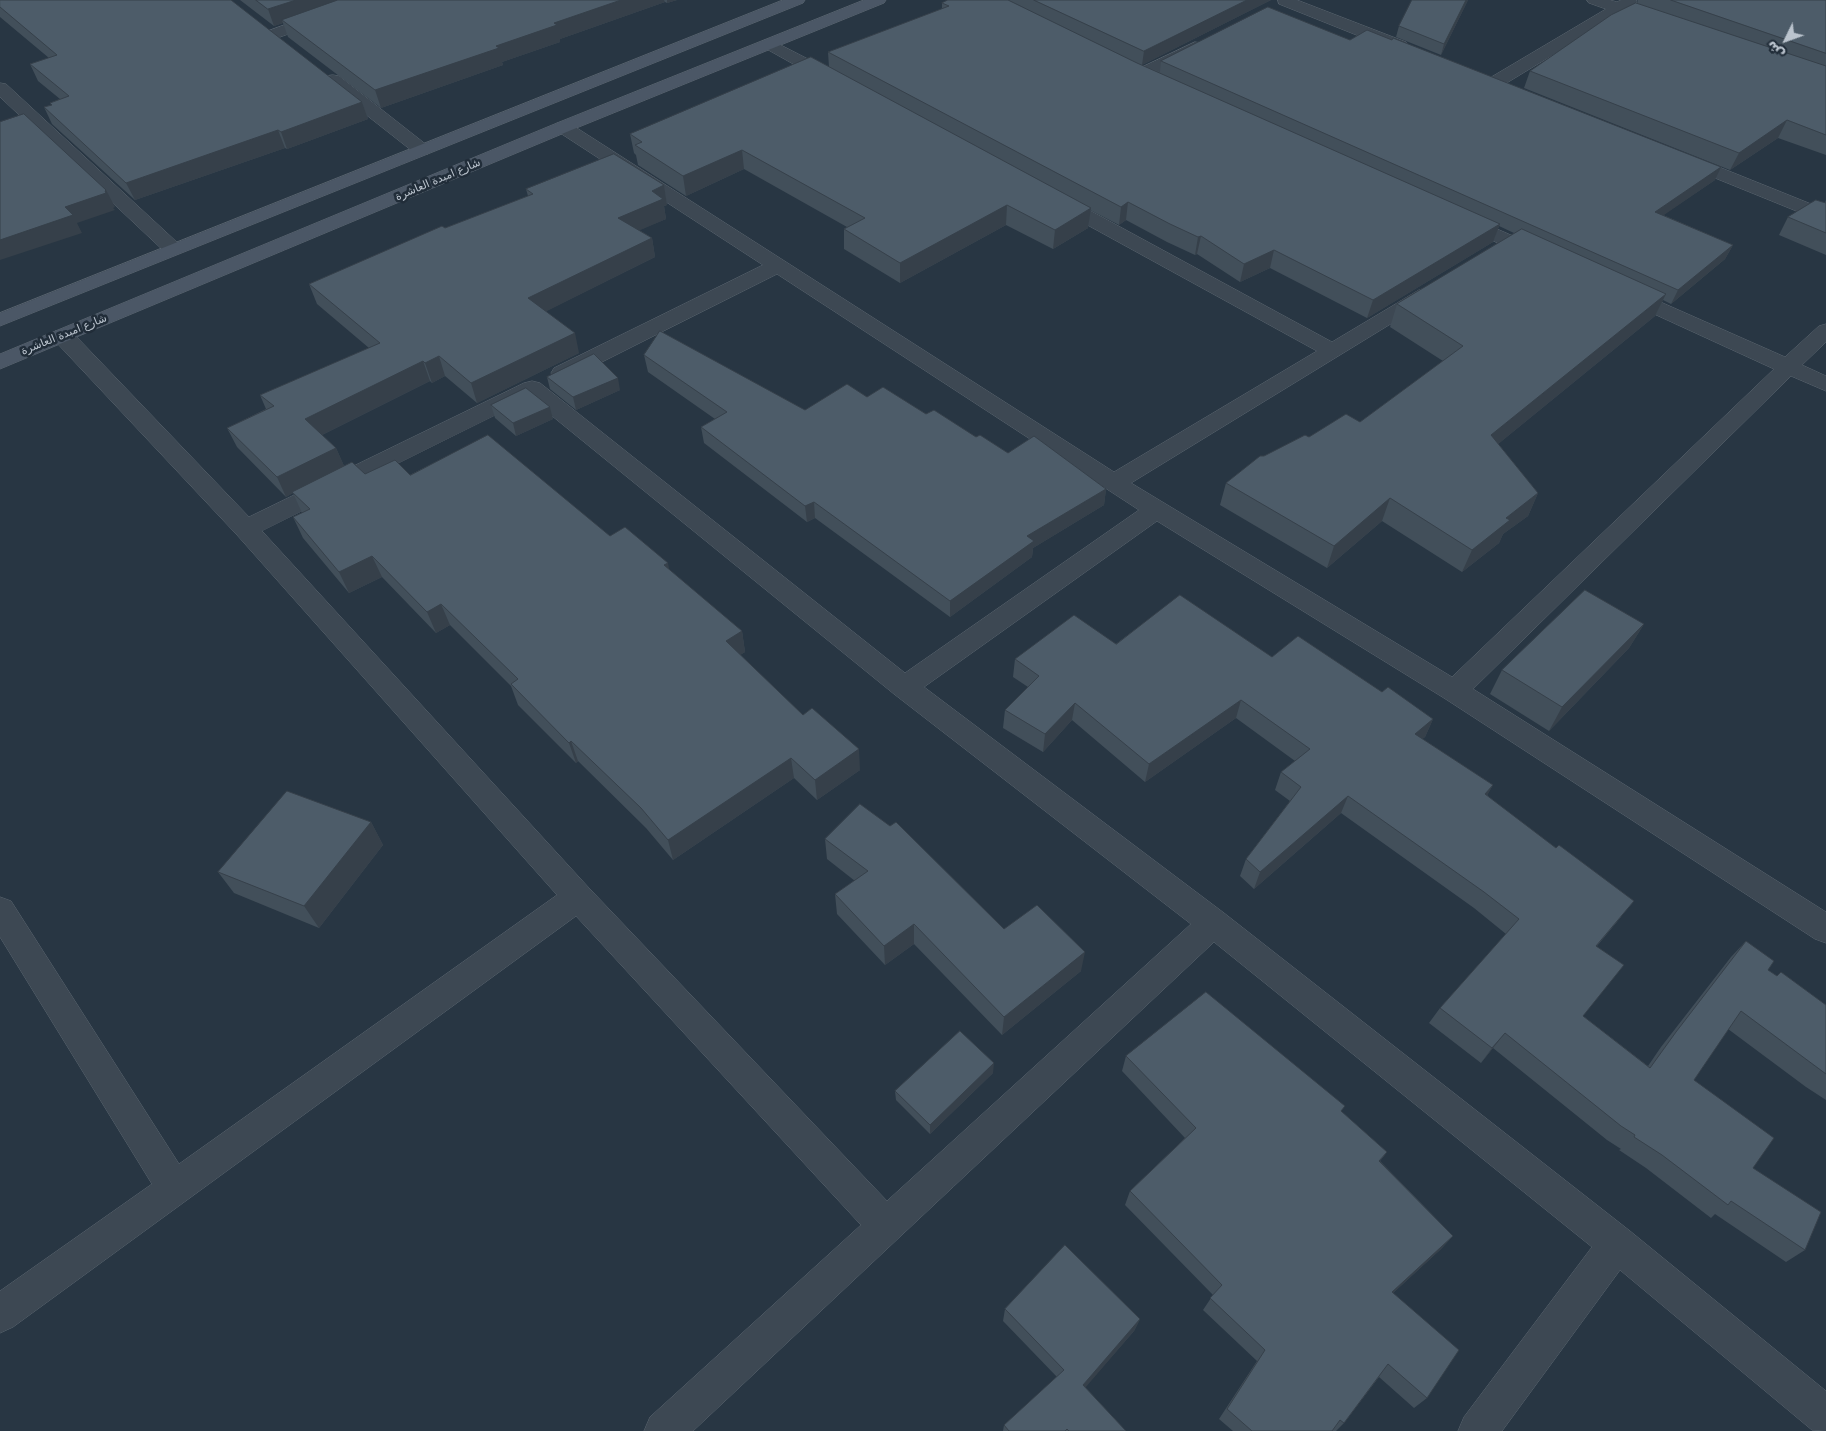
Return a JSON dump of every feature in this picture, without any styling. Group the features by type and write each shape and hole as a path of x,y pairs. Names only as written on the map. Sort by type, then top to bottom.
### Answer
{"main road":[{"path":"0,320 797,0"},
{"name":"شارع امبدة العاشرة","path":"0,362 563,127 878,0"}],"street":[{"path":"274,34 368,0"},
{"path":"1268,10 1286,0 1412,51"},
{"path":"1594,0 1625,4 1675,28"},
{"path":"1494,83 1625,4"},
{"path":"258,23 289,46"},
{"path":"1142,74 1209,40"},
{"path":"769,44 848,86"},
{"path":"1125,66 1160,82"},
{"path":"321,71 422,150"},
{"path":"1476,76 1512,90"},
{"path":"0,88 17,115 173,250"},
{"path":"563,127 1156,510 1454,691 1826,929"},
{"path":"1669,154 1826,217"},
{"path":"1038,190 1333,350"},
{"path":"1448,213 1502,247 1556,262"},
{"path":"246,529 778,266"},
{"path":"1114,483 1443,283"},
{"path":"1609,286 1826,384"},
{"path":"1454,691 1826,330"},
{"path":"64,336 246,529 578,897 886,1226"},
{"path":"532,388 904,687 1212,923 1617,1244 1826,1416"},
{"path":"904,687 1156,510"},
{"path":"0,1314 175,1190 578,897"},
{"path":"0,910 175,1190"},
{"path":"664,1431 1212,923"},
{"path":"1478,1431 1617,1244"}],"building":[{"path":"0,0 231,0 362,102 281,132 278,130 126,183 44,107 69,96 30,64 57,55 0,7"},
{"path":"256,0 296,0 268,9"},
{"path":"338,0 621,0 554,23 557,25 496,46 499,48 375,90 282,20"},
{"path":"948,0 1008,0 1137,63 1500,224 1373,300 1274,250 1244,264 1201,236 1198,237 1170,224 1128,202 1121,207 828,52 949,6 942,3"},
{"path":"1034,0 1247,0 1144,51"},
{"path":"1412,0 1466,0 1444,44 1399,26"},
{"path":"1671,0 1826,0 1826,53"},
{"path":"1636,3 1826,66 1826,135 1787,120 1739,153 1530,71 1611,15"},
{"path":"1268,7 1350,40 1367,30 1392,40 1393,38 1721,167 1655,212 1733,245 1678,290 1161,61"},
{"path":"811,57 1091,208 1055,230 1007,205 900,263 844,229 865,218 742,150 683,176 635,145 642,142 630,134"},
{"path":"24,114 106,190 106,193 65,207 73,215 0,240 0,122"},
{"path":"614,154 664,185 652,191 663,199 618,218 652,238 528,298 575,333 471,383 439,356 425,363 423,361 305,419 336,448 277,477 227,428 274,406 260,395 380,343 309,284 442,226 445,228 533,194 526,189"},
{"path":"1816,200 1826,203 1826,233 1788,217"},
{"path":"1522,229 1666,294 1491,435 1538,493 1506,518 1510,520 1472,550 1390,498 1334,546 1226,483 1260,456 1264,456 1305,435 1309,437 1346,414 1360,422 1463,346 1397,304"},
{"path":"660,331 805,410 847,384 867,397 883,387 926,414 934,410 976,437 980,435 1008,453 1034,436 1106,489 1027,536 1034,541 950,601 814,502 805,506 701,427 727,412 644,355"},
{"path":"594,354 618,378 573,397 547,377"},
{"path":"526,388 550,407 513,423 491,405"},
{"path":"488,435 610,536 625,527 668,563 664,565 742,631 726,641 803,715 812,708 859,749 815,780 791,758 668,840 641,808 571,741 569,743 511,684 518,679 441,604 427,612 372,556 339,572 293,517 310,509 292,492 352,462 365,474 395,460 410,475"},
{"path":"1585,590 1644,624 1562,707 1502,670"},
{"path":"1180,595 1272,657 1298,636 1382,692 1388,687 1433,719 1415,734 1493,785 1485,794 1556,848 1559,845 1634,901 1596,946 1624,965 1583,1016 1650,1068 1746,941 1774,961 1768,970 1777,976 1781,972 1826,1005 1826,1074 1741,1011 1694,1080 1774,1138 1753,1168 1821,1212 1805,1250 1731,1201 1728,1205 1662,1155 1634,1137 1635,1135 1621,1126 1505,1033 1492,1048 1440,1008 1519,919 1348,796 1260,872 1246,859 1301,787 1281,772 1310,749 1241,700 1149,764 1075,703 1045,734 1005,710 1039,676 1015,659 1074,615 1116,644"},
{"path":"287,791 371,822 304,906 218,872"},
{"path":"860,804 890,826 896,822 1004,929 1037,905 1085,952 1004,1017 914,924 884,946 835,894 868,871 825,839"},
{"path":"1206,992 1345,1106 1341,1111 1387,1152 1379,1161 1453,1236 1392,1292 1459,1350 1427,1398 1388,1364 1344,1423 1340,1420 1332,1431 1252,1431 1227,1409 1265,1350 1210,1298 1222,1285 1130,1191 1196,1128 1126,1056"},
{"path":"960,1031 994,1063 930,1125 895,1091"},
{"path":"1065,1245 1140,1319 1083,1385 1126,1431 1069,1431 1067,1429 1065,1431 1009,1431 1004,1425 1064,1370 1005,1309"}]}
